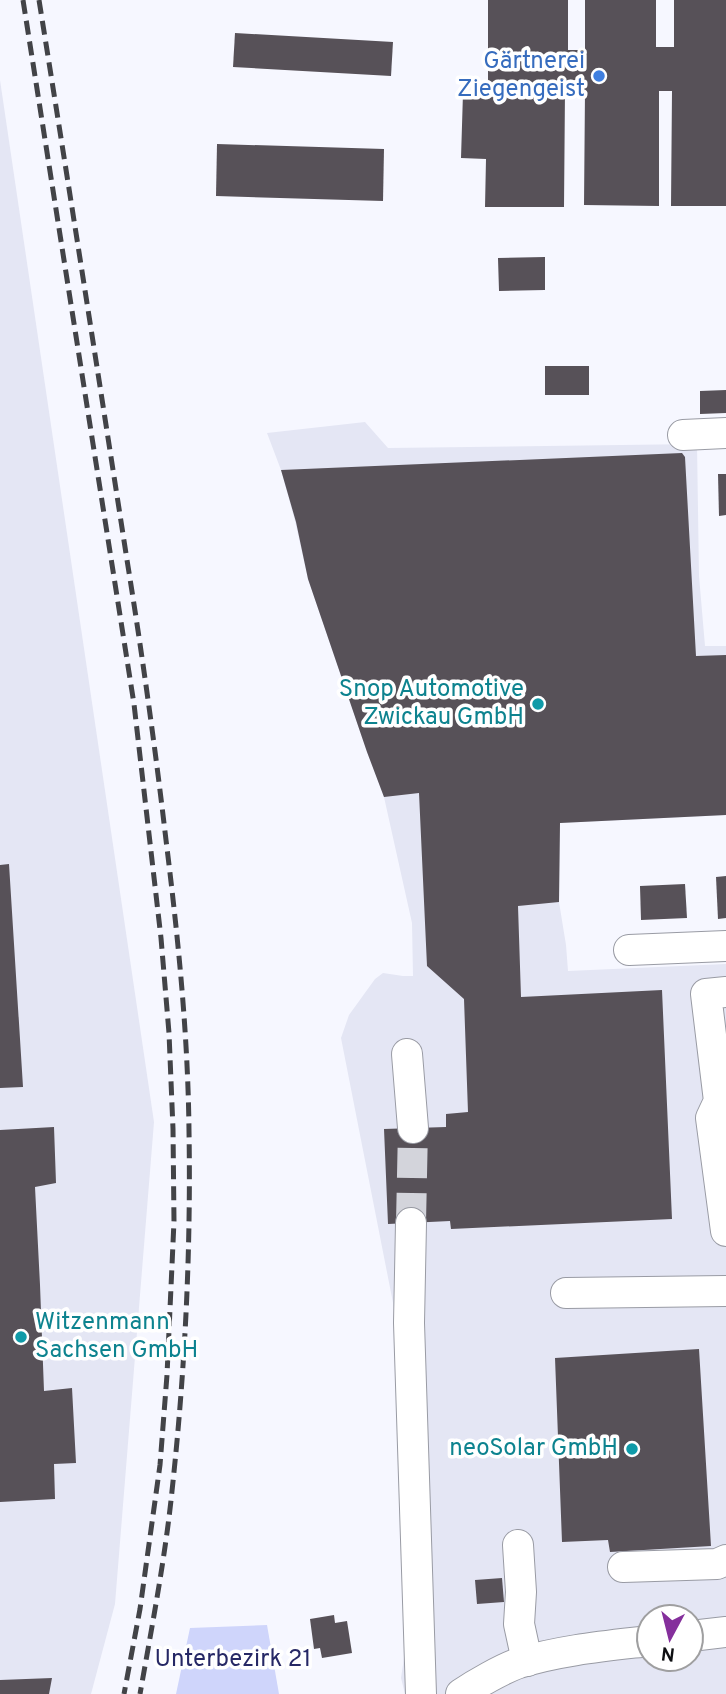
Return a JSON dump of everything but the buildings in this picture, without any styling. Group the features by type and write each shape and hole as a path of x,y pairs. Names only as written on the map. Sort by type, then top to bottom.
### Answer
{"street":[{"path":"683,435 726,433"},
{"path":"629,950 726,946"},
{"path":"726,992 706,994 723,1104 711,1118 722,1163 726,1231"},
{"path":"407,1054 412,1128"},
{"path":"411,1223 409,1323 421,1694"},
{"path":"566,1293 726,1291"},
{"path":"518,1545 521,1663"},
{"path":"623,1567 717,1564 726,1560"},
{"path":"705,1634 726,1632"},
{"path":"461,1694 521,1663 563,1653 635,1643"}],"shaded area":[{"path":"0,80 154,1122 115,1604 91,1694 0,1694"},
{"path":"365,422 388,448 697,444 699,576 705,646 726,646 726,815 560,823 559,902 568,971 726,964 726,1694 405,1694 401,1678 405,1651 395,1313 341,1038 349,1015 375,979 383,973 413,976 412,923 384,797 308,579 281,470 267,433"}],"green space":[{"name":"Unterbezirk 21","path":"267,1625 279,1694 176,1694 190,1628"}],"tunnel":[{"path":"411,1223 413,1128"}],"railway":[{"path":"23,0 134,704 169,1033 174,1221 167,1375 160,1465 140,1609 124,1694"},
{"path":"39,0 148,700 175,913 187,1058 189,1221 180,1401 166,1542 140,1694"}],"place":[{"name":"Gärtnerei Ziegengeist","path":"599,76"},
{"name":"Snop Automotive Zwickau GmbH","path":"538,704"},
{"name":"Witzenmann Sachsen GmbH","path":"21,1337"},
{"name":"neoSolar GmbH","path":"632,1449"}]}
